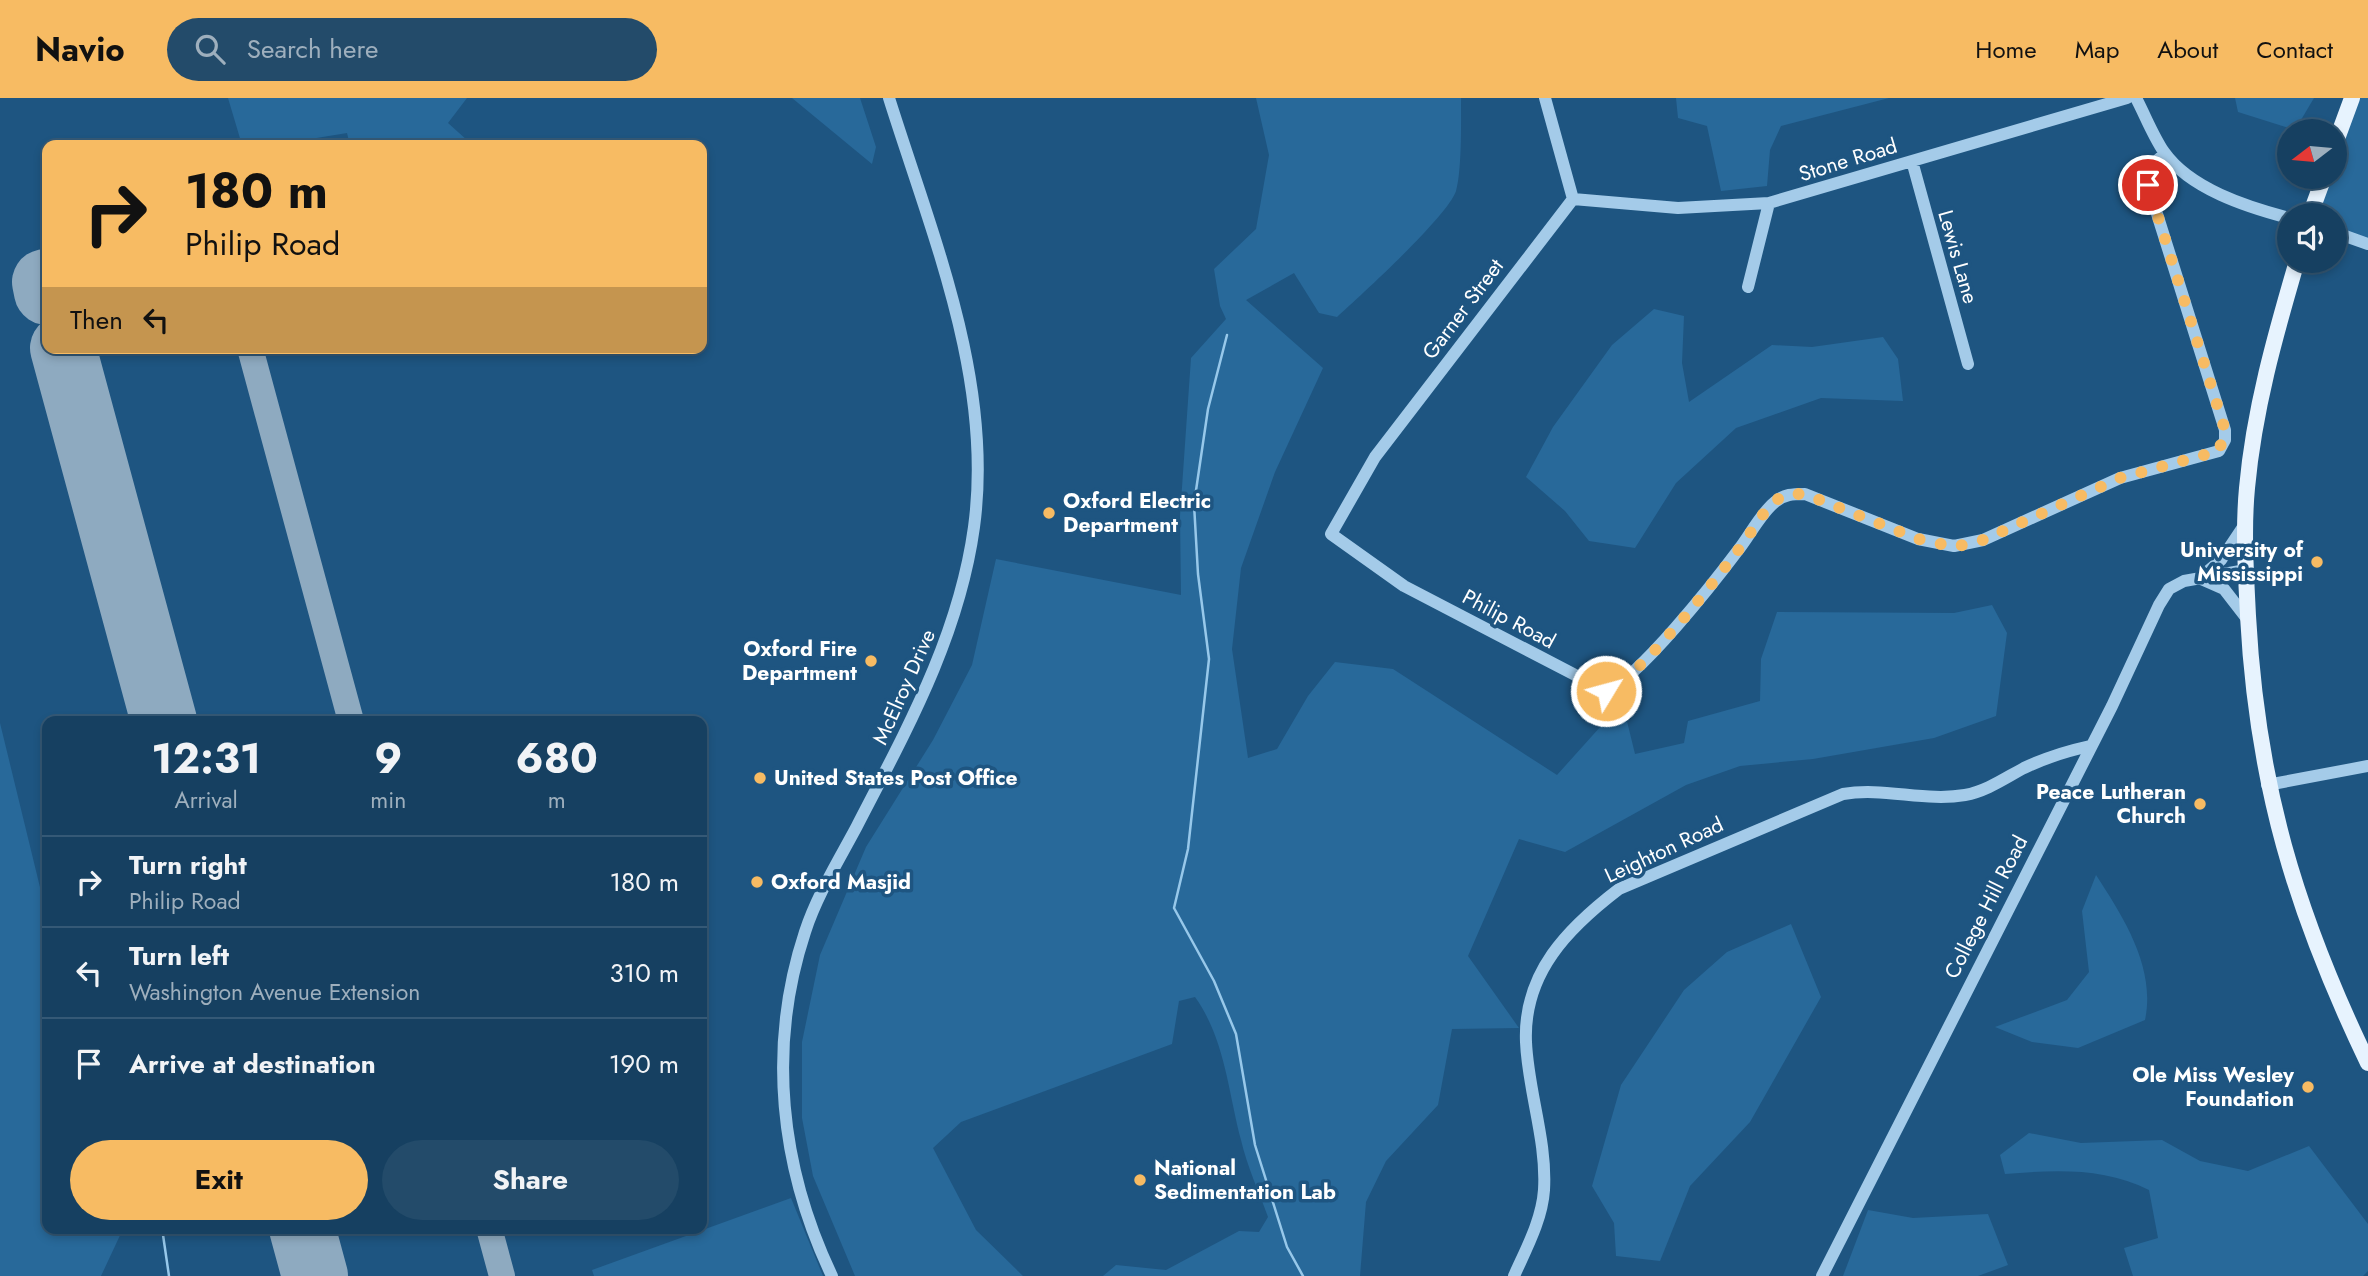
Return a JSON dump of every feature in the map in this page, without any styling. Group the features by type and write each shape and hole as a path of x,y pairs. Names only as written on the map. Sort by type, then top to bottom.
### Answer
{"main road":[{"path":"2344,119 2352,98"},
{"path":"2294,273 2269,357 2246,489 2246,570 2252,681 2267,785 2287,862 2311,936 2368,1063"}],"street":[{"name":"McElroy Drive","path":"832,1276 804,1209 784,1120 783,1065 787,1000 806,930 921,704 946,645 963,592 975,524 979,458 972,386 951,299 889,98"},
{"path":"1545,98 1573,199"},
{"name":"Stone Road","path":"1573,199 1678,208 1769,203 2127,98"},
{"path":"2136,98 2165,153 2185,173 2225,196 2277,214"},
{"name":"Philip Road","path":"1331,534 1404,586 1606,691 1640,664 1670,632 1728,564 1774,502 1789,494 1805,494 1918,539 1954,547 1983,540 2120,478 2219,451 2225,430 2147,182 2148,169 2165,153"},
{"name":"Lewis Lane","path":"1912,161 1968,363"},
{"name":"Garner Street","path":"1331,534 1375,457 1482,314 1573,199"},
{"path":"1748,287 1769,203"},
{"path":"2347,237 2368,244"},
{"path":"2245,524 2221,560 2199,578 2224,589 2248,620"},
{"name":"College Hill Road","path":"1822,1276 2112,706 2159,605 2169,589 2184,581 2246,570"},
{"name":"Leighton Road","path":"1514,1276 1538,1221 1544,1191 1540,1129 1526,1043 1530,993 1566,937 1590,911 1619,889 1843,794 1864,791 1935,796 1965,795 1984,790 2055,754 2090,746"},
{"path":"2267,785 2368,766"}],"shaded area":[{"path":"228,98 467,98 448,123 467,140 349,140 347,133 304,140 241,140"},
{"path":"792,98 860,98 876,147 872,164"},
{"path":"1256,98 1461,98 1461,132 1458,182 1450,203 1402,256 1337,317 1319,313 1294,273 1246,300 1323,368 1275,472 1241,568 1232,649 1248,758 1277,749 1308,696 1335,662 1393,669 1557,775 1601,726 1624,709 1635,754 1684,743 1688,721 1760,701 1761,659 1777,612 1954,613 1992,605 2007,633 1996,716 1934,738 1813,759 1740,766 1686,785 1565,852 1519,839 1468,956 1519,1028 1452,1029 1438,1105 1386,1161 1366,1202 1360,1276 1103,1276 1116,1265 1166,1270 1239,1231 1259,1232 1268,1217 1244,1150 1219,1048 1205,1013 1195,997 1179,1001 1172,1044 961,1122 933,1148 976,1230 1023,1276 855,1276 813,1176 802,1118 802,1042 820,955 866,847 933,740 972,665 996,559 1181,595 1180,516 1191,358 1226,319 1220,306 1214,269 1256,229 1269,155"},
{"path":"1676,98 1889,98 1781,126 1770,150 1767,186 1721,191 1707,126 1678,118"},
{"path":"2235,98 2314,98 2302,119 2277,119 2277,124 2238,112"},
{"path":"2352,98 2368,98 2368,244 2347,236 2347,203 2314,203 2320,189 2347,189 2347,119 2345,119"},
{"path":"1654,309 1684,316 1682,363 1689,402 1772,345 1812,347 1883,337 1898,359 1903,401 1821,398 1736,428 1676,483 1635,548 1589,541 1565,511 1526,477 1553,427 1612,345"},
{"path":"0,723 42,895 42,1234 121,1234 101,1276 0,1276"},
{"path":"2096,875 2127,926 2142,963 2146,981 2145,1020 2078,1048 2032,1042 1995,1027 2067,1000 2089,972 2082,911"},
{"path":"1791,924 1821,997 1750,1122 1690,1186 1660,1261 1616,1256 1614,1223 1592,1186 1621,1085 1684,990 1727,952"},
{"path":"2029,1133 2081,1143 2162,1140 2200,1161 2248,1171 2309,1146 2368,1224 2368,1271 2363,1276 2133,1276 2124,1248 2158,1238 2149,1190 2114,1177 2097,1174 2060,1171 2005,1174 2000,1155"},
{"path":"791,1198 823,1276 594,1276 592,1270 692,1234 707,1234 707,1228"},
{"path":"1868,1210 1913,1218 1988,1214 2008,1265 1978,1276 1843,1276"}],"waterway":[{"path":"1227,335 1208,409 1194,504 1198,574 1209,659 1188,849 1174,908 1214,981 1236,1034 1255,1145 1287,1247 1303,1276"},
{"path":"163,1234 169,1276"}],"taxiway":[{"path":"252,354 350,716"},
{"path":"491,1234 502,1276"}],"runway":[{"path":"65,354 163,716"},
{"path":"304,1234 315,1276"}],"place":[{"name":"Oxford Electric Department","path":"1049,513"},
{"name":"University of Mississippi","path":"2317,562"},
{"name":"Oxford Fire Department","path":"871,661"},
{"name":"United States Post Office","path":"760,778"},
{"name":"Peace Lutheran Church","path":"2200,804"},
{"name":"Oxford Masjid","path":"757,882"},
{"name":"Ole Miss Wesley Foundation","path":"2308,1087"},
{"name":"National Sedimentation Lab","path":"1140,1180"}],"route":[{"path":"1606,691 1640,664 1670,632 1728,564 1774,502 1789,494 1805,494 1918,539 1954,547 1983,540 2120,478 2219,451 2225,440 2225,430 2148,185"}]}
